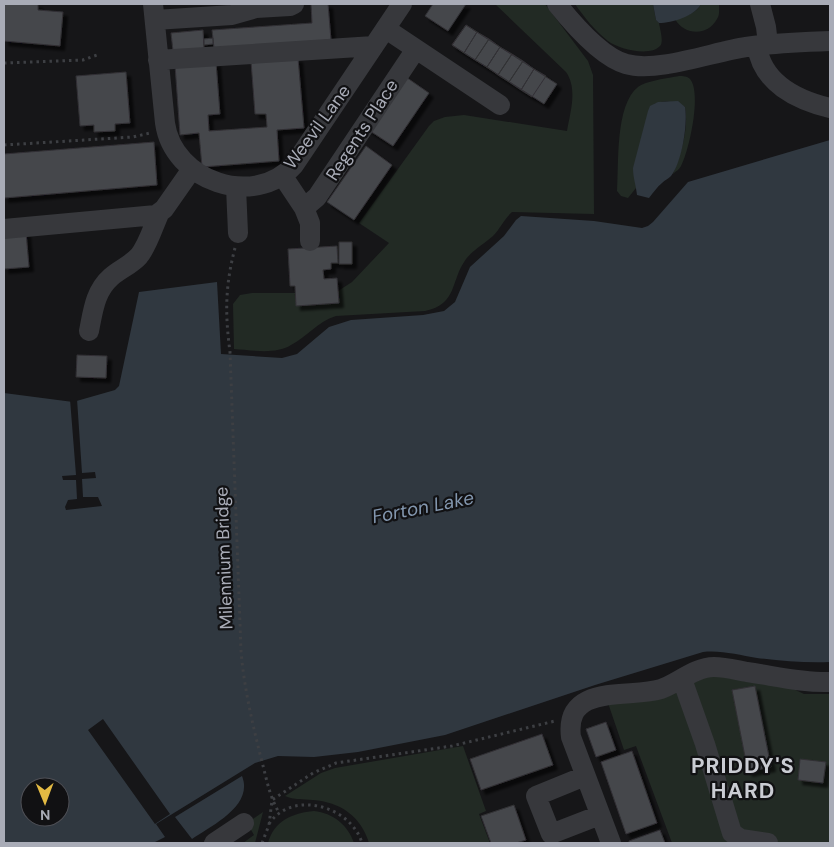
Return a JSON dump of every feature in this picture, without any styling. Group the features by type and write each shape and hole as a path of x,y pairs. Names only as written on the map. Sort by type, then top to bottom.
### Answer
{"street":[{"path":"154,12 232,15 256,8 294,4"},
{"name":"Weevil Lane","path":"154,12 165,129 177,152 192,169 211,181 236,187 256,185 282,175 290,168 302,154 402,4"},
{"path":"558,4 600,49 615,59 630,65 655,65 762,45 830,41"},
{"path":"760,4 766,27 761,62 777,83 796,96 830,108"},
{"path":"386,29 500,105"},
{"path":"158,60 374,46"},
{"name":"Regents Place","path":"304,208 317,198 416,49"},
{"path":"89,331 100,289 110,278 128,266 139,255 159,214 192,169"},
{"path":"282,175 304,208 310,223 310,241"},
{"path":"236,187 238,233"},
{"path":"4,229 154,216 159,214"},
{"path":"611,843 572,740 570,731 572,718 580,706 596,697 609,694 651,691 668,686 707,667 811,682 830,682"},
{"path":"682,679 705,744 732,833 741,840 768,843"},
{"path":"585,776 536,796 551,834 600,815"},
{"path":"214,843 244,823"}],"path":[{"path":"4,63 83,60 97,56"},
{"path":"4,146 133,137 165,129"},
{"name":"Milennium Bridge","path":"238,233 229,273 225,318 230,352 241,650 248,702 266,782 272,800"},
{"path":"262,843 269,825 272,800 313,773 336,763 452,746 572,718"},
{"path":"272,800 279,813"},
{"path":"269,825 279,813 298,806 327,808 346,818 356,830 362,843"}],"shaded area":[{"path":"495,4 545,4 588,61 593,75 594,214 512,212 493,236 466,259 452,291 443,303 436,308 425,311 336,316 323,322 285,348 271,351 234,349 233,304 240,295 252,293 335,293 352,282 389,243 359,223 434,121 445,117 464,115 567,131 572,93 570,79 566,72"},
{"path":"575,4 653,4 656,20 659,23 661,32 661,44 649,51 634,51 619,47 603,37"},
{"path":"701,4 719,4 718,17 713,25 707,29 696,32 690,31 675,19 693,12"},
{"path":"679,76 690,79 695,96 691,136 681,166 673,174 685,132 685,107 670,102 654,104 636,188 628,198 621,196 617,191 618,151 625,107 631,95 641,85"},
{"path":"712,674 787,686 804,694 830,694 830,843 672,843 636,746 624,750 608,703 667,696"},
{"path":"463,746 486,811 479,814 490,843 369,843 361,825 340,807 323,801 295,799 285,796 321,773 335,768"},
{"path":"314,811 327,814 344,825 354,843 268,843 279,824 291,816"},
{"path":"263,812 255,843 243,843 254,835 247,823"}],"water":[{"path":"653,4 701,4 694,12 683,18 659,23 656,20"},
{"path":"678,101 685,107 686,123 681,152 675,170 671,176 658,186 649,198 637,195 633,168 650,106 658,102"},
{"name":"Forton Lake","path":"830,140 830,662 784,661 723,652 703,652 595,685 445,735 358,752 314,757 278,756 255,763 156,824 165,837 153,843 4,843 4,393 73,402 115,390 119,386 139,292 217,282 221,354 282,358 297,354 329,327 351,320 423,315 444,311 455,302 470,267 504,236 521,216 594,221 642,228 653,222 688,182"},
{"path":"242,776 244,787 242,797 236,806 229,814 192,839 175,817"}],"pier":[{"path":"70,399 77,399 82,473 95,472 96,478 82,479 83,497 98,497 102,506 66,510 65,507 68,500 77,499 76,480 63,480 62,476 76,475"},
{"path":"103,719 170,814 155,824 88,730"}],"building":[{"path":"4,4 38,4 38,10 63,12 60,46 4,41"},
{"path":"311,4 328,4 331,40 214,48 212,30 312,23"},
{"path":"433,4 466,4 448,31 425,16"},
{"path":"466,25 477,32 464,53 452,45"},
{"path":"466,25 557,84 544,104 452,45"},
{"path":"203,30 204,49 173,51 171,33"},
{"path":"477,32 489,39 475,60 464,53"},
{"path":"213,38 213,44 204,45 204,39"},
{"path":"489,39 500,47 487,67 475,60"},
{"path":"500,47 512,54 498,75 487,67"},
{"path":"512,54 523,61 509,82 498,75"},
{"path":"298,58 304,128 277,130 279,161 202,167 199,133 180,135 175,65 216,62 220,114 208,115 209,131 267,127 266,114 255,114 251,61"},
{"path":"523,61 534,69 521,90 509,82"},
{"path":"534,69 546,76 532,97 521,90"},
{"path":"126,72 130,123 115,124 115,131 94,132 94,125 80,126 76,76"},
{"path":"403,75 429,93 393,146 367,129"},
{"path":"154,142 157,185 4,198 4,154"},
{"path":"366,146 392,165 354,220 327,202"},
{"path":"26,232 29,267 4,269 4,234"},
{"path":"339,242 352,242 352,264 339,264"},
{"path":"337,246 338,263 331,263 331,269 323,270 324,279 337,278 339,303 296,306 295,286 290,286 288,249"},
{"path":"77,355 107,356 106,378 76,377"},
{"path":"755,686 771,767 748,772 732,690"},
{"path":"606,722 616,750 596,757 586,729"},
{"path":"542,734 553,765 481,790 470,759"},
{"path":"632,751 657,823 626,834 601,762"},
{"path":"800,759 826,762 823,783 798,780"},
{"path":"514,805 526,840 516,843 491,843 481,816"},
{"path":"660,830 665,843 629,843 629,841"}],"district":[{"name":"PRIDDY'S HARD","path":"743,778"}]}
